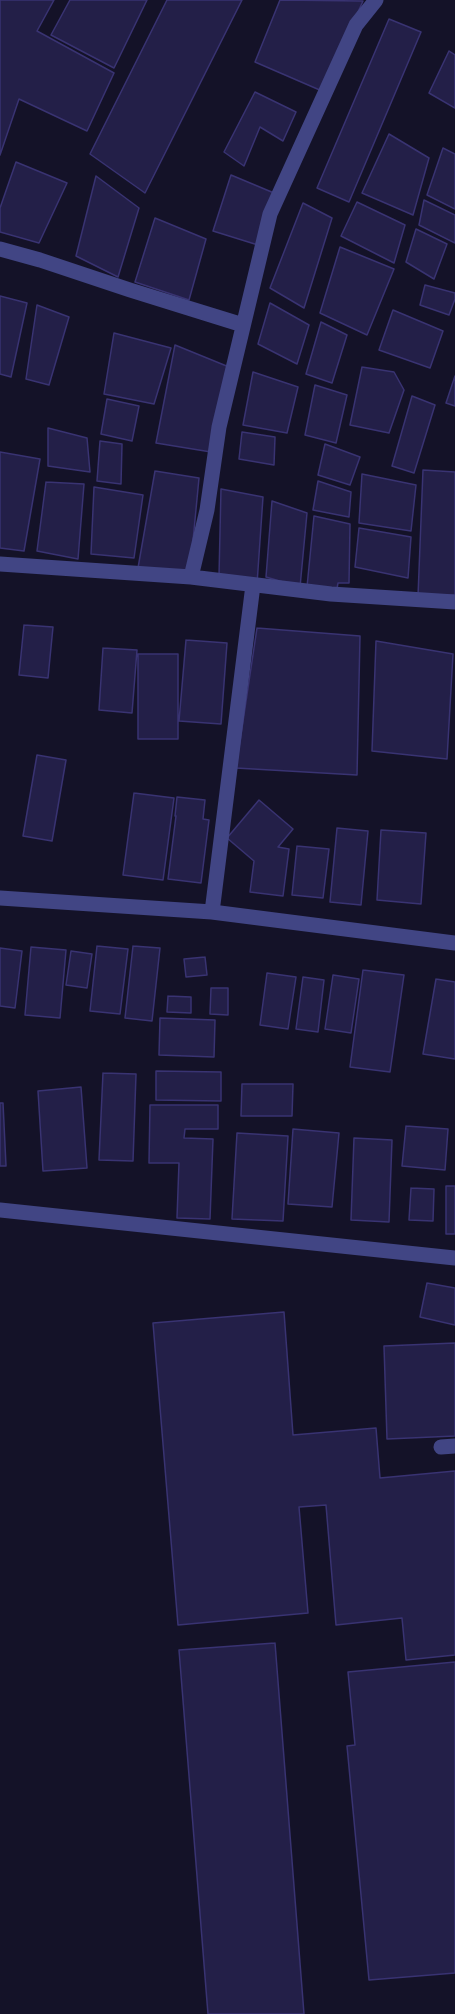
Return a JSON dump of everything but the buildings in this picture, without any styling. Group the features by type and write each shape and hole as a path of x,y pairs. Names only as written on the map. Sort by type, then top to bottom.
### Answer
{"street":[{"path":"191,577 207,510 219,427 270,214 356,25 376,0"},
{"path":"0,249 243,325"},
{"path":"0,564 191,577 331,594 455,602"},
{"path":"212,912 253,585"},
{"path":"0,898 212,912 455,943"},
{"path":"0,1210 455,1258"}]}
